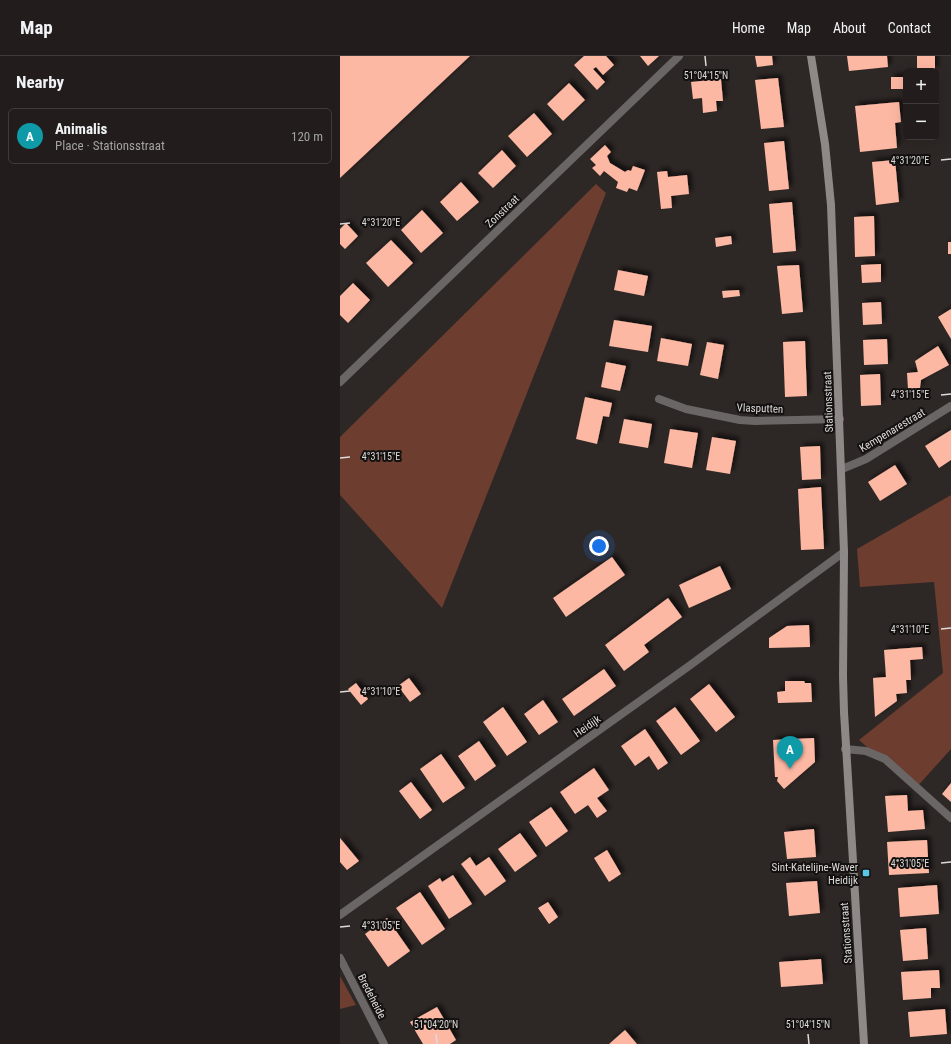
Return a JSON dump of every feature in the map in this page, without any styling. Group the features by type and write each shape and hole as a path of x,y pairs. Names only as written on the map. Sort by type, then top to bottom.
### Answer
{"street":[{"name":"Zonstraat","path":"340,382 679,56"},
{"name":"Stationsstraat","path":"811,56 825,144 831,206 842,469 844,552 843,676 845,749 864,1044"},
{"name":"Vlasputten","path":"659,399 686,409 740,420 840,419"},
{"name":"Kempenarestraat","path":"842,469 866,459 951,406"},
{"name":"Heidijk","path":"340,915 689,666 844,552"},
{"path":"845,749 866,751 885,759 951,818"},
{"name":"Bredeheide","path":"340,958 384,1044"}],"shaded area":[{"path":"596,184 606,193 442,608 340,495 340,437"},
{"path":"951,495 951,749 915,789 859,740 943,673 934,582 860,587 857,549"},
{"path":"340,976 356,1005 340,1009"}],"building":[{"path":"340,56 470,56 340,178"},
{"path":"584,56 606,56 614,65 603,75 596,67 593,69 605,82 597,90 574,65"},
{"path":"640,56 659,56 648,66"},
{"path":"755,56 772,56 773,65 757,67"},
{"path":"847,56 887,56 888,67 849,71"},
{"path":"917,56 935,56 935,68 917,68"},
{"path":"891,77 903,77 903,89 891,89"},
{"path":"778,78 784,127 761,129 755,80"},
{"path":"721,79 723,101 716,101 717,111 703,113 702,98 693,99 691,82"},
{"path":"569,83 585,100 563,121 547,104"},
{"path":"899,102 901,122 895,123 897,148 860,152 855,106"},
{"path":"534,113 552,134 527,157 508,136"},
{"path":"784,141 789,189 769,191 764,143"},
{"path":"605,145 611,152 607,156 610,163 625,172 628,170 631,171 633,166 645,170 637,191 629,188 627,192 616,188 618,182 604,171 600,176 592,168 596,165 590,159"},
{"path":"502,150 516,166 493,188 478,173"},
{"path":"895,160 899,202 876,205 872,162"},
{"path":"667,171 668,177 687,175 689,194 671,196 672,208 661,209 657,172"},
{"path":"461,182 479,202 457,221 440,202"},
{"path":"792,202 796,251 773,253 769,204"},
{"path":"422,210 443,233 421,253 401,230"},
{"path":"874,216 875,256 855,257 854,217"},
{"path":"346,223 358,236 345,249 340,244 340,229"},
{"path":"731,236 732,244 716,247 715,238"},
{"path":"391,240 413,263 388,287 366,263"},
{"path":"948,242 951,242 951,254 948,254"},
{"path":"881,264 881,282 862,283 861,265"},
{"path":"799,265 803,312 782,314 777,266"},
{"path":"618,270 648,276 644,296 614,290"},
{"path":"353,283 370,300 348,323 340,315 340,296"},
{"path":"739,290 740,296 723,298 722,291"},
{"path":"881,302 882,324 863,325 862,303"},
{"path":"951,309 951,339 938,317"},
{"path":"614,320 652,326 648,352 609,346"},
{"path":"661,338 692,344 688,366 657,361"},
{"path":"887,339 888,364 864,365 863,340"},
{"path":"805,341 807,396 785,397 783,342"},
{"path":"707,342 724,345 718,379 700,375"},
{"path":"938,346 949,365 921,380 920,388 908,389 907,373 918,372 915,361"},
{"path":"606,362 626,366 620,391 601,387"},
{"path":"880,374 881,405 861,406 860,375"},
{"path":"585,397 612,403 609,417 603,416 597,444 576,439"},
{"path":"624,419 652,424 648,448 619,443"},
{"path":"670,429 698,433 692,468 664,463"},
{"path":"951,430 951,460 939,468 925,446"},
{"path":"712,437 736,441 730,474 706,470"},
{"path":"820,446 821,479 802,480 800,447"},
{"path":"895,465 907,484 880,501 868,482"},
{"path":"821,487 824,549 801,550 798,489"},
{"path":"612,557 625,575 566,617 553,598"},
{"path":"720,566 731,589 689,608 679,585"},
{"path":"668,598 682,617 644,645 649,652 624,671 605,645"},
{"path":"809,625 810,647 769,648 769,638 787,626"},
{"path":"922,647 923,659 910,660 911,680 906,680 907,693 896,694 897,701 875,717 873,678 886,677 884,650"},
{"path":"604,669 616,686 574,716 562,699"},
{"path":"409,678 421,694 410,702 398,686"},
{"path":"785,681 804,681 805,683 811,683 812,702 778,703 777,692 785,691"},
{"path":"356,683 368,699 361,705 348,689"},
{"path":"709,684 735,717 716,732 690,699"},
{"path":"543,700 558,722 539,735 524,714"},
{"path":"503,707 527,742 507,756 483,722"},
{"path":"675,707 700,741 681,755 656,721"},
{"path":"645,729 668,763 658,770 649,756 635,766 621,746"},
{"path":"814,738 815,762 784,789 777,781 778,777 775,777 773,740"},
{"path":"479,741 496,766 475,781 458,756"},
{"path":"441,754 465,788 443,803 420,769"},
{"path":"594,768 609,790 597,798 607,811 597,818 588,805 575,814 560,792"},
{"path":"411,782 432,810 420,819 399,791"},
{"path":"951,783 951,802 942,794"},
{"path":"907,795 908,811 923,810 925,829 888,832 885,796"},
{"path":"551,807 568,831 546,847 529,822"},
{"path":"814,829 816,857 787,859 784,832"},
{"path":"520,833 537,856 515,872 498,849"},
{"path":"340,838 359,861 347,870 340,862"},
{"path":"927,840 929,873 889,875 887,842"},
{"path":"607,850 621,874 609,882 594,858"},
{"path":"470,857 476,866 489,857 506,881 485,896 461,864"},
{"path":"453,875 472,904 449,919 428,886 440,878 442,882"},
{"path":"817,881 820,913 789,916 786,883"},
{"path":"937,885 939,914 900,917 898,888"},
{"path":"420,892 445,929 422,945 396,908"},
{"path":"548,902 558,917 549,924 538,908"},
{"path":"387,918 410,951 388,967 365,934"},
{"path":"926,928 928,959 903,961 900,930"},
{"path":"821,959 823,984 781,987 779,962"},
{"path":"939,970 940,988 931,988 931,998 903,1000 901,972"},
{"path":"437,1007 456,1040 450,1044 423,1044 410,1022"},
{"path":"945,1009 947,1034 910,1037 908,1012"},
{"path":"625,1030 637,1044 609,1044"}],"place":[{"name":"Animalis","path":"790,769"},
{"name":"Sint-Katelijne-Waver Heidijk","path":"866,873"}]}
